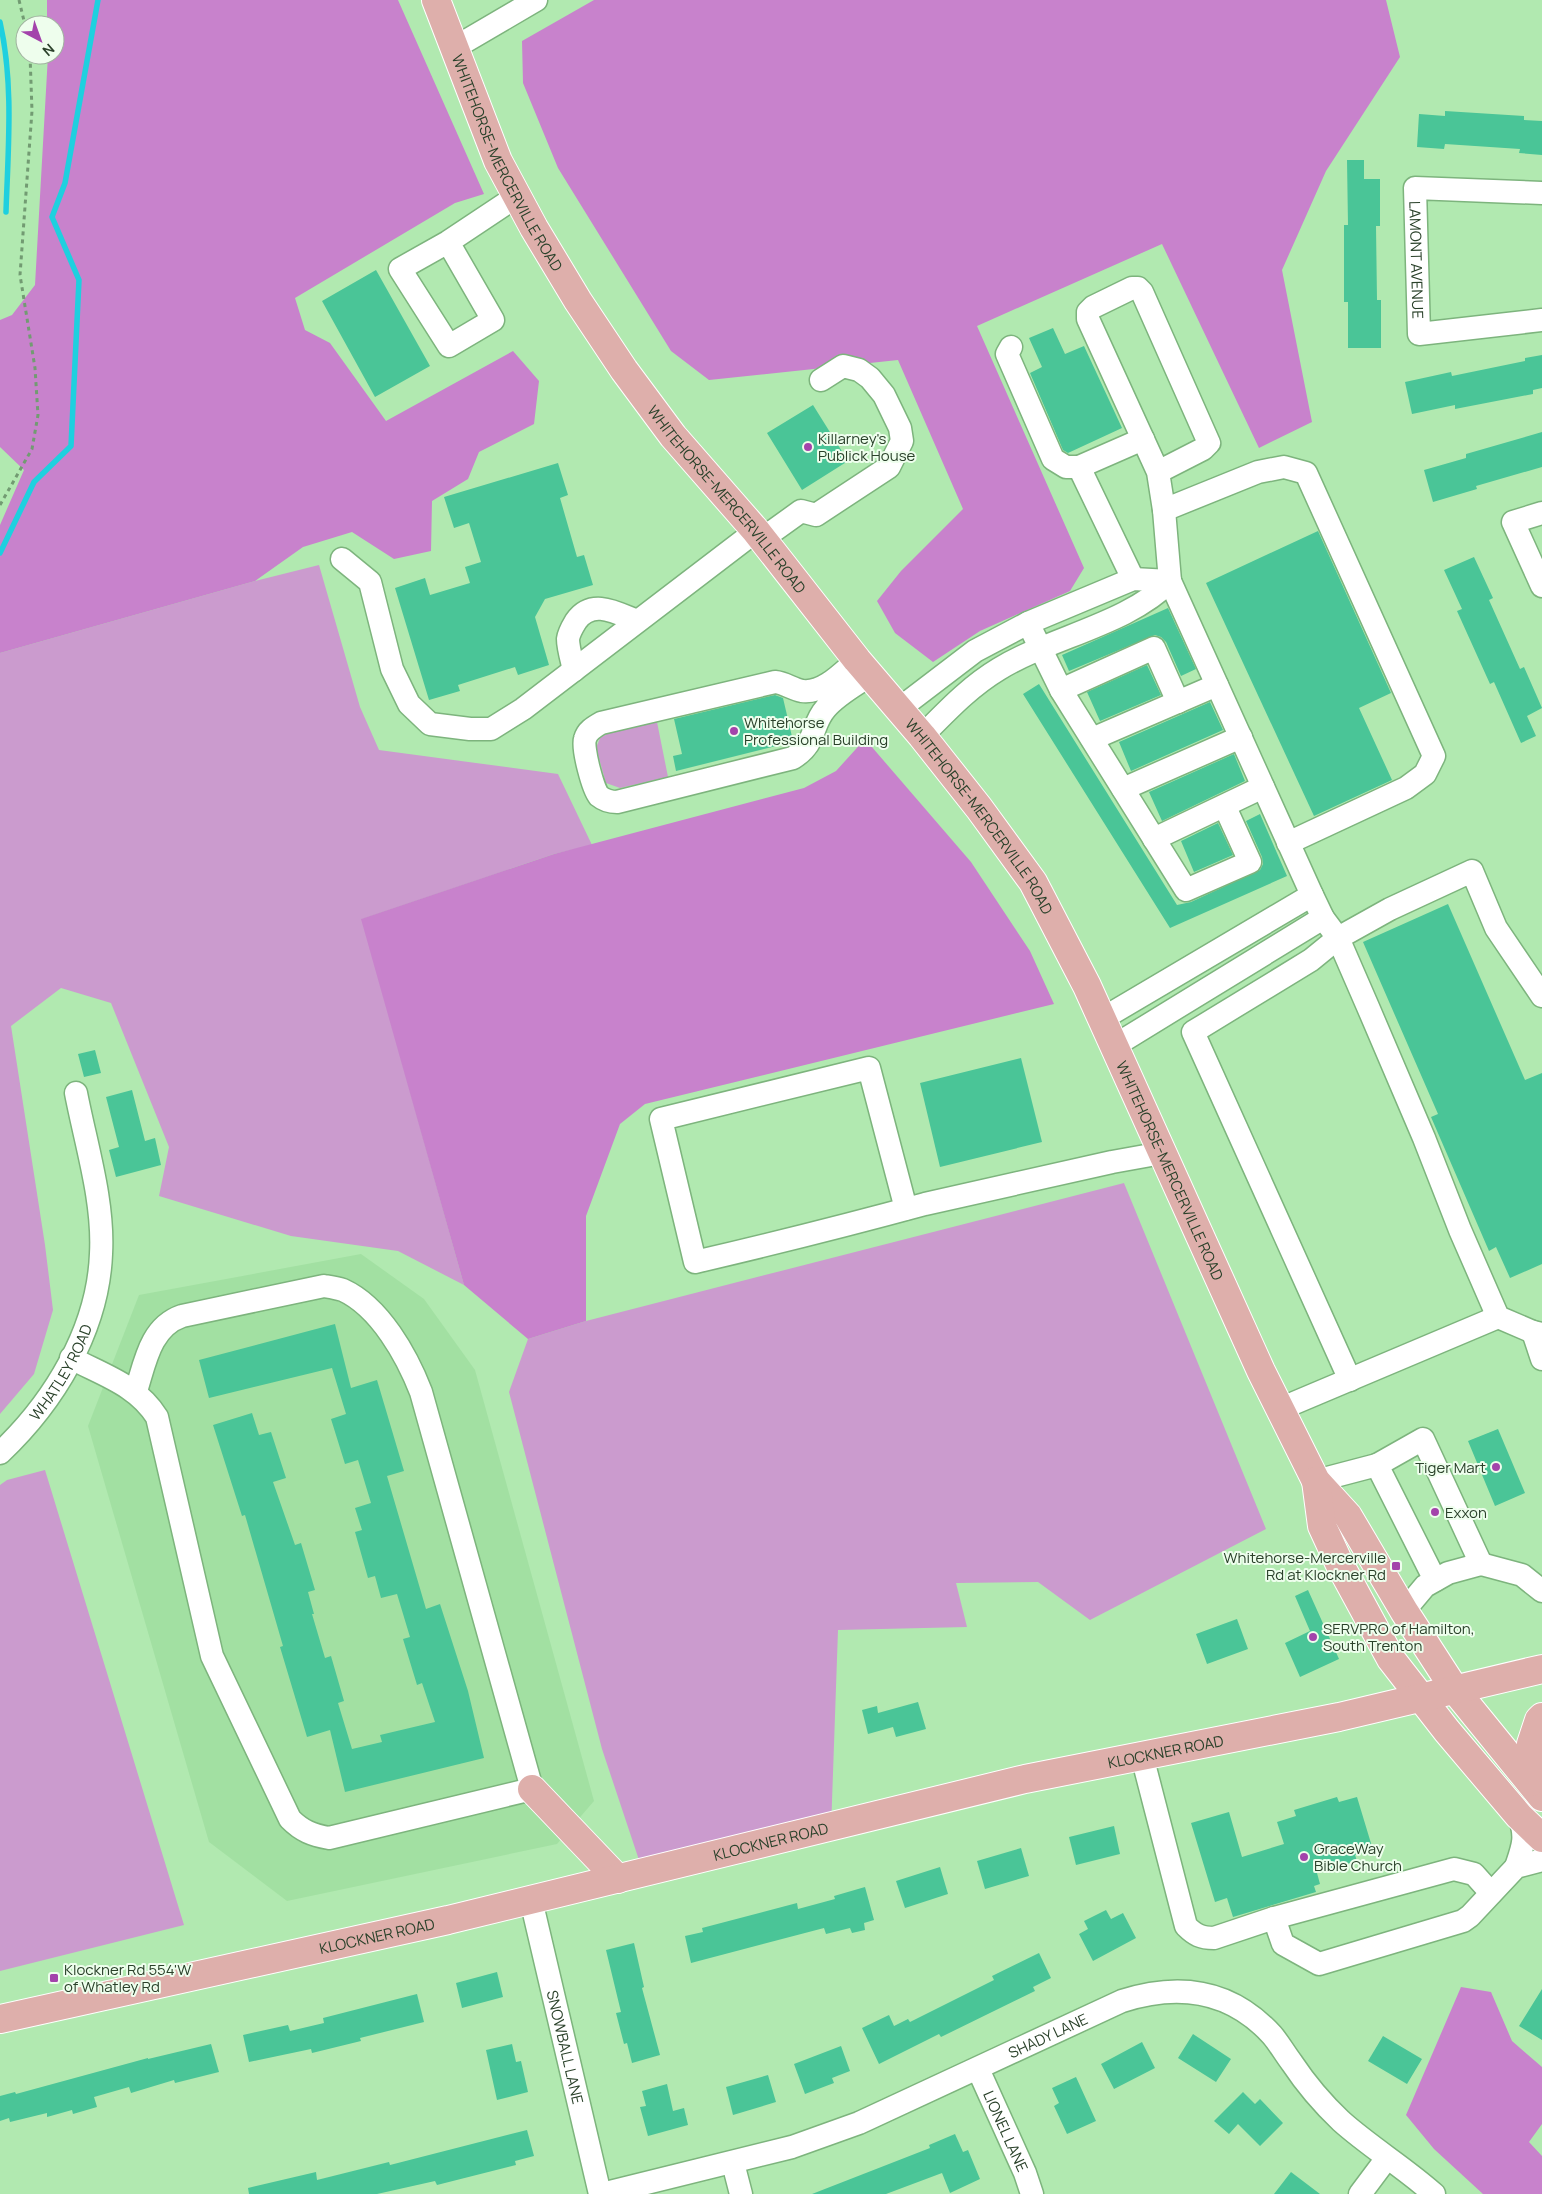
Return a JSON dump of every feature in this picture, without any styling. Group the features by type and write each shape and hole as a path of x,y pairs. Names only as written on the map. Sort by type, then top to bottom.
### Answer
{"main road":[{"name":"WHITEHORSE-MERCERVILLE ROAD","path":"436,0 498,161 578,301 624,370 673,436 759,535 864,668 980,808 1033,882 1102,1019 1260,1371 1316,1481 1348,1516 1404,1610 1455,1690 1536,1790"},
{"name":"WHITEHORSE-MERCERVILLE ROAD","path":"1316,1481 1322,1526 1340,1565 1392,1659 1420,1698 1518,1816 1542,1838"},
{"name":"KLOCKNER ROAD","path":"0,2019 438,1922 1025,1779 1338,1717 1542,1669"},
{"path":"1536,1790 1531,1744 1539,1720 1542,1717"},
{"path":"532,1789 618,1878"}],"street":[{"path":"454,48 536,0"},
{"name":"LAMONT AVENUE","path":"1542,193 1415,188 1419,334 1542,320"},
{"path":"448,242 493,320 449,346 400,269 448,242 517,196"},
{"path":"1158,472 1203,449 1210,443 1142,292 1138,288 1132,288 1093,307 1088,312 1088,319 1158,472 1164,510 1170,581 1312,895 1323,918 1338,938 1498,1317 1537,1333 1542,1360"},
{"path":"1011,347 1007,354 1053,459 1066,467 1079,467 1142,439"},
{"path":"342,559 370,582 392,669 409,704 430,724 470,730 491,729 508,719 637,621 759,535 801,511 816,515 889,466 902,441 895,415 884,395 870,378 859,370 843,366 821,380"},
{"path":"1079,467 1133,579"},
{"path":"1164,510 1258,472 1284,467 1306,473 1434,756 1425,774 1406,788 1288,843"},
{"path":"1542,513 1513,522 1542,586"},
{"path":"899,709 975,651 1028,623 1133,579 1170,581"},
{"path":"922,736 965,693 1000,668 1136,608 1156,596 1170,581"},
{"path":"574,670 568,639 572,627 579,617 597,608 607,609 637,621"},
{"path":"1028,623 1061,690 1186,890 1250,862 1225,807"},
{"path":"1061,690 1154,648 1178,702"},
{"path":"864,668 838,698 827,706 819,718 810,743 803,752 794,758 618,802 605,800 598,794 594,786 584,747 585,738 591,729 601,723 775,682 785,683 804,691 817,689 864,668"},
{"path":"1092,739 1217,685"},
{"path":"804,691 819,718"},
{"path":"1123,789 1241,737"},
{"path":"1154,839 1264,787"},
{"path":"1350,1380 1193,1032 1311,960 1338,938 1390,909 1472,871 1496,928 1542,996"},
{"path":"1102,1019 1312,895"},
{"path":"1114,1046 1323,918"},
{"path":"906,1209 869,1068 661,1119 695,1262 906,1209 1112,1162 1162,1154"},
{"name":"WHATLEY ROAD","path":"0,1453 21,1434 40,1411 56,1386 84,1333 99,1277 101,1254 99,1205 76,1093"},
{"path":"71,1358 136,1391 148,1403 157,1417 162,1432 212,1656 290,1819 300,1829 313,1836 329,1838 532,1789 421,1392 414,1373 398,1344 377,1318 356,1297 341,1289 324,1286 182,1316 163,1326 155,1335 136,1391"},
{"path":"1280,1409 1498,1317"},
{"path":"1316,1481 1377,1465 1422,1439 1481,1564"},
{"path":"1377,1465 1435,1580"},
{"path":"1404,1610 1425,1586 1435,1580 1448,1573 1481,1564 1522,1575 1542,1591"},
{"path":"1142,1756 1186,1926 1196,1936 1214,1938 1274,1918 1454,1869 1474,1874 1491,1892"},
{"path":"1274,1918 1283,1944 1319,1964 1463,1920 1470,1916 1516,1867 1524,1844 1524,1830 1518,1816"},
{"path":"1516,1867 1542,1860"},
{"name":"SNOWBALL LANE","path":"531,1900 601,2194"},
{"name":"SHADY LANE","path":"601,2194 792,2147 859,2123 1130,1998 1146,1993 1168,1990 1205,1994 1234,2005 1255,2018 1273,2036 1315,2094 1342,2121 1434,2194"},
{"name":"LIONEL LANE","path":"978,2069 1025,2173 1032,2194"},
{"path":"1360,2194 1387,2158"},
{"path":"733,2163 741,2194"}],"path":[{"path":"19,0 23,15"},
{"path":"0,505 32,448 38,415 35,368 20,275 32,111 30,65"}],"shaded area":[{"path":"47,0 398,0 484,194 455,203 295,298 305,330 330,343 386,421 513,351 539,381 534,424 479,452 468,479 432,501 431,551 394,559 352,532 303,547 255,581 0,653 0,525 24,470 0,447 0,320 12,315 35,285 47,65 65,65 65,15 47,15"},
{"path":"594,0 1386,0 1400,57 1326,171 1282,270 1312,422 1259,448 1162,244 977,326 1084,568 1070,591 980,631 933,662 895,633 877,601 901,571 963,509 898,360 709,380 671,351 558,168 523,83 522,41"},
{"path":"319,565 360,707 379,750 558,774 592,845 554,854 362,919 464,1285 398,1251 291,1236 159,1196 169,1147 111,1003 61,988 11,1026 45,1245 53,1310 34,1374 0,1414 0,653 255,581"},
{"path":"657,722 668,777 620,788 606,783 596,748 600,738 610,732"},
{"path":"865,739 971,862 1030,951 1054,1004 645,1104 620,1124 586,1216 586,1321 528,1339 464,1285 361,919 554,854 804,788 836,771"},
{"path":"1124,1183 1266,1529 1090,1620 1038,1582 956,1583 967,1627 838,1630 831,1830 644,1875 602,1749 509,1392 528,1339 586,1321"},
{"path":"361,1254 424,1299 475,1370 594,1801 557,1844 287,1901 209,1842 88,1426 139,1295"},
{"path":"45,1470 184,1925 0,1971 0,1485 7,1480"},
{"path":"1461,1987 1491,1992 1512,2041 1542,2067 1542,2124 1529,2142 1542,2156 1542,2194 1483,2194 1434,2149 1406,2115"}],"building":[{"path":"1445,111 1524,116 1524,120 1542,121 1542,155 1519,153 1520,149 1445,144 1444,149 1417,147 1419,114 1445,116"},
{"path":"1347,160 1364,160 1364,179 1380,179 1380,226 1376,226 1377,300 1381,300 1381,348 1348,348 1348,302 1344,302 1344,225 1348,225"},
{"path":"376,270 430,366 375,397 322,301"},
{"path":"1053,328 1065,354 1084,346 1122,428 1068,453 1063,450 1030,373 1042,367 1029,338"},
{"path":"1542,355 1542,388 1533,390 1533,394 1455,409 1455,405 1412,414 1405,382 1451,372 1452,376 1525,361 1525,358"},
{"name":"Killarney's Publick House","path":"813,405 848,461 802,490 767,433"},
{"path":"1542,432 1542,467 1476,486 1477,489 1433,502 1424,470 1466,458 1466,454"},
{"path":"558,463 568,495 560,498 577,557 584,555 593,585 545,599 535,617 549,665 518,675 515,667 458,685 460,691 429,700 395,588 425,578 430,595 470,583 465,567 481,562 469,523 454,528 444,497"},
{"path":"1318,531 1391,693 1359,708 1392,780 1314,816 1206,583"},
{"path":"1474,557 1493,598 1489,600 1520,669 1524,667 1542,708 1527,716 1536,736 1521,743 1494,682 1490,684 1457,611 1462,609 1444,570"},
{"path":"1168,608 1196,669 1181,676 1166,642 1161,637 1155,635 1069,671 1062,655"},
{"path":"1147,665 1161,695 1100,721 1087,692"},
{"path":"1039,684 1177,905 1191,902 1260,870 1263,864 1262,857 1246,821 1260,814 1287,876 1170,928 1023,694"},
{"name":"Whitehorse Professional Building","path":"775,695 783,698 792,742 676,771 673,756 682,754 674,719"},
{"path":"1210,702 1223,730 1131,771 1119,742"},
{"path":"1234,754 1245,781 1162,821 1149,792"},
{"path":"1218,823 1233,855 1194,872 1181,841"},
{"path":"1448,904 1525,1080 1542,1073 1542,1264 1510,1278 1496,1247 1489,1251 1431,1117 1438,1114 1363,942"},
{"path":"95,1050 101,1073 84,1077 78,1054"},
{"path":"1021,1058 1042,1142 940,1167 920,1083"},
{"path":"132,1090 145,1141 155,1138 161,1165 116,1177 109,1150 119,1147 106,1097"},
{"path":"335,1324 351,1388 377,1380 404,1471 387,1476 426,1609 440,1604 468,1691 484,1758 345,1792 330,1730 307,1737 280,1647 283,1646 245,1515 242,1516 213,1425 252,1413 259,1435 271,1432 286,1478 273,1482 295,1545 301,1543 315,1590 308,1592 314,1614 312,1614 325,1658 331,1656 344,1701 338,1703 352,1749 382,1742 380,1735 435,1722 422,1683 417,1685 403,1639 410,1637 397,1594 381,1598 375,1576 368,1578 355,1532 362,1530 355,1508 371,1503 358,1460 345,1464 331,1419 346,1414 332,1368 209,1398 199,1360"},
{"name":"Tiger Mart","path":"1498,1429 1525,1493 1495,1506 1468,1441"},
{"name":"SERVPRO of Hamilton, South Trenton","path":"1308,1590 1339,1659 1300,1677 1285,1643 1310,1631 1295,1596"},
{"path":"1237,1619 1248,1649 1207,1664 1196,1634"},
{"path":"918,1702 926,1729 896,1737 893,1727 868,1734 862,1710 877,1706 878,1713"},
{"name":"GraceWay Bible Church","path":"1337,1797 1339,1802 1357,1797 1373,1850 1355,1855 1357,1861 1317,1873 1320,1884 1314,1886 1316,1892 1233,1917 1227,1898 1215,1902 1191,1823 1229,1812 1242,1857 1284,1844 1277,1822 1296,1816 1294,1810"},
{"path":"1114,1826 1120,1854 1076,1865 1069,1837"},
{"path":"1021,1848 1029,1876 985,1889 977,1861"},
{"path":"940,1867 948,1894 905,1908 896,1881"},
{"path":"865,1887 874,1920 864,1923 865,1930 852,1933 850,1928 826,1934 824,1928 691,1963 685,1936 703,1932 702,1928 797,1903 798,1909 835,1899 834,1896"},
{"path":"1106,1910 1111,1919 1123,1913 1136,1938 1093,1961 1079,1934 1088,1929 1084,1921"},
{"path":"634,1943 644,1987 642,1988 660,2055 632,2063 627,2043 624,2044 616,2013 621,2012 606,1950"},
{"path":"1039,1953 1051,1978 1033,1987 1035,1991 941,2037 939,2034 879,2064 862,2028 889,2015 894,2026 908,2019 910,2022 994,1980 992,1976"},
{"path":"497,1972 503,1997 462,2008 456,1983"},
{"path":"1542,1989 1542,2040 1519,2026"},
{"path":"417,1994 424,2022 360,2038 361,2041 312,2053 311,2049 249,2062 243,2035 288,2025 290,2031 324,2023 323,2018"},
{"path":"1193,2034 1231,2059 1216,2082 1178,2058"},
{"path":"1383,2036 1422,2059 1407,2084 1368,2061"},
{"path":"1142,2042 1155,2068 1114,2089 1101,2064"},
{"path":"211,2044 219,2072 175,2083 174,2080 131,2093 129,2087 94,2097 97,2107 73,2114 72,2110 47,2117 47,2113 10,2122 9,2118 0,2121 0,2096 15,2092 16,2094 148,2058"},
{"path":"512,2044 516,2062 521,2061 528,2092 497,2100 486,2050"},
{"path":"841,2046 850,2071 832,2078 834,2083 805,2094 794,2064"},
{"path":"768,2075 776,2102 733,2115 726,2087"},
{"path":"1076,2077 1096,2121 1067,2134 1054,2106 1059,2103 1052,2088"},
{"path":"667,2084 673,2111 684,2108 688,2125 648,2136 640,2107 646,2106 642,2091"},
{"path":"1243,2092 1255,2104 1260,2099 1283,2123 1260,2146 1238,2124 1229,2134 1214,2121"},
{"path":"527,2130 534,2156 515,2161 516,2165 437,2185 435,2181 377,2194 249,2194 248,2188 316,2172 317,2180 389,2162 390,2165"},
{"path":"955,2134 963,2152 968,2150 980,2179 950,2193 942,2173 886,2194 812,2194 930,2148 929,2145"},
{"path":"1291,2172 1320,2194 1274,2194"}],"waterway":[{"path":"0,553 34,482 71,446 79,280 52,217 65,183 98,0"},
{"path":"0,22 9,93 6,212"}],"place":[{"name":"Killarney's Publick House","path":"808,447"},
{"name":"Whitehorse Professional Building","path":"734,731"},
{"name":"Tiger Mart","path":"1496,1467"},
{"name":"Exxon","path":"1435,1512"},
{"name":"Whitehorse-Mercerville Rd at Klockner Rd","path":"1396,1566"},
{"name":"SERVPRO of Hamilton, South Trenton","path":"1313,1637"},
{"name":"GraceWay Bible Church","path":"1304,1857"},
{"name":"Klockner Rd 554'W of Whatley Rd","path":"54,1978"}]}
